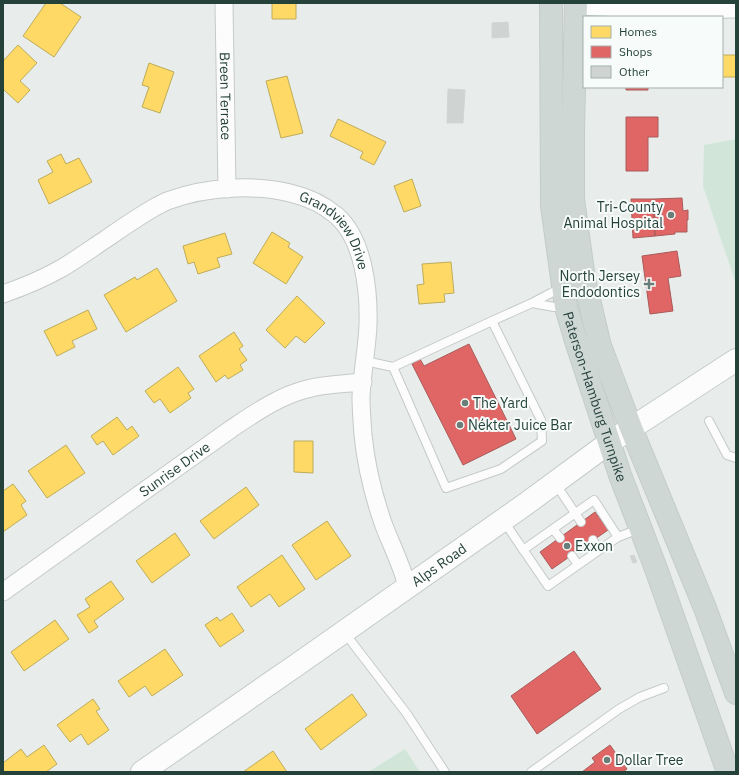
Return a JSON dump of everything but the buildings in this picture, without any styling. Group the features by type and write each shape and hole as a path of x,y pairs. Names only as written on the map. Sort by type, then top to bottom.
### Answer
{"main road":[{"name":"Paterson-Hamburg Turnpike","path":"551,3 552,206 564,298 576,341 620,475 641,528 728,772"},
{"name":"Paterson-Hamburg Turnpike","path":"576,5 573,199 584,279 600,346 630,428 705,608 736,693"},
{"name":"Alps Road","path":"142,772 503,520 630,428 736,360"}],"street":[{"name":"Breen Terrace","path":"224,3 227,189"},
{"path":"576,5 672,10 736,9"},
{"name":"Grandview Drive","path":"3,294 32,283 62,268 145,213 169,200 198,193 227,189 255,188 283,191 304,196 322,205 338,216 350,231 355,242 363,267 368,296 368,327 361,411 365,454 370,480 383,525 407,587"},
{"name":"Sunrise Drive","path":"3,592 231,429 266,406 290,394 308,388 363,382"}],"lane":[{"path":"364,361 393,367 532,304 551,293 564,298 554,307 532,304"},
{"path":"393,367 446,488 501,469 542,441 541,420 492,321"},
{"path":"709,422 727,455 736,458"},
{"path":"554,482 581,522"},
{"path":"523,550 594,500 618,537"},
{"path":"503,520 548,586 618,537 641,528"},
{"path":"553,528 560,538"},
{"path":"593,540 600,550"},
{"path":"572,556 578,565"},
{"path":"344,631 407,714 445,772"},
{"path":"531,772 619,709 640,697 664,688"}],"green space":[{"path":"736,139 736,284 703,186 704,145"},
{"path":"405,749 420,772 368,772"}],"place":[{"name":"Tri-County Animal Hospital","path":"671,215"},
{"name":"North Jersey Endodontics","path":"649,284"},
{"name":"The Yard","path":"465,403"},
{"name":"Nékter Juice Bar","path":"460,425"},
{"name":"Exxon","path":"567,546"},
{"name":"Dollar Tree","path":"607,760"}]}
